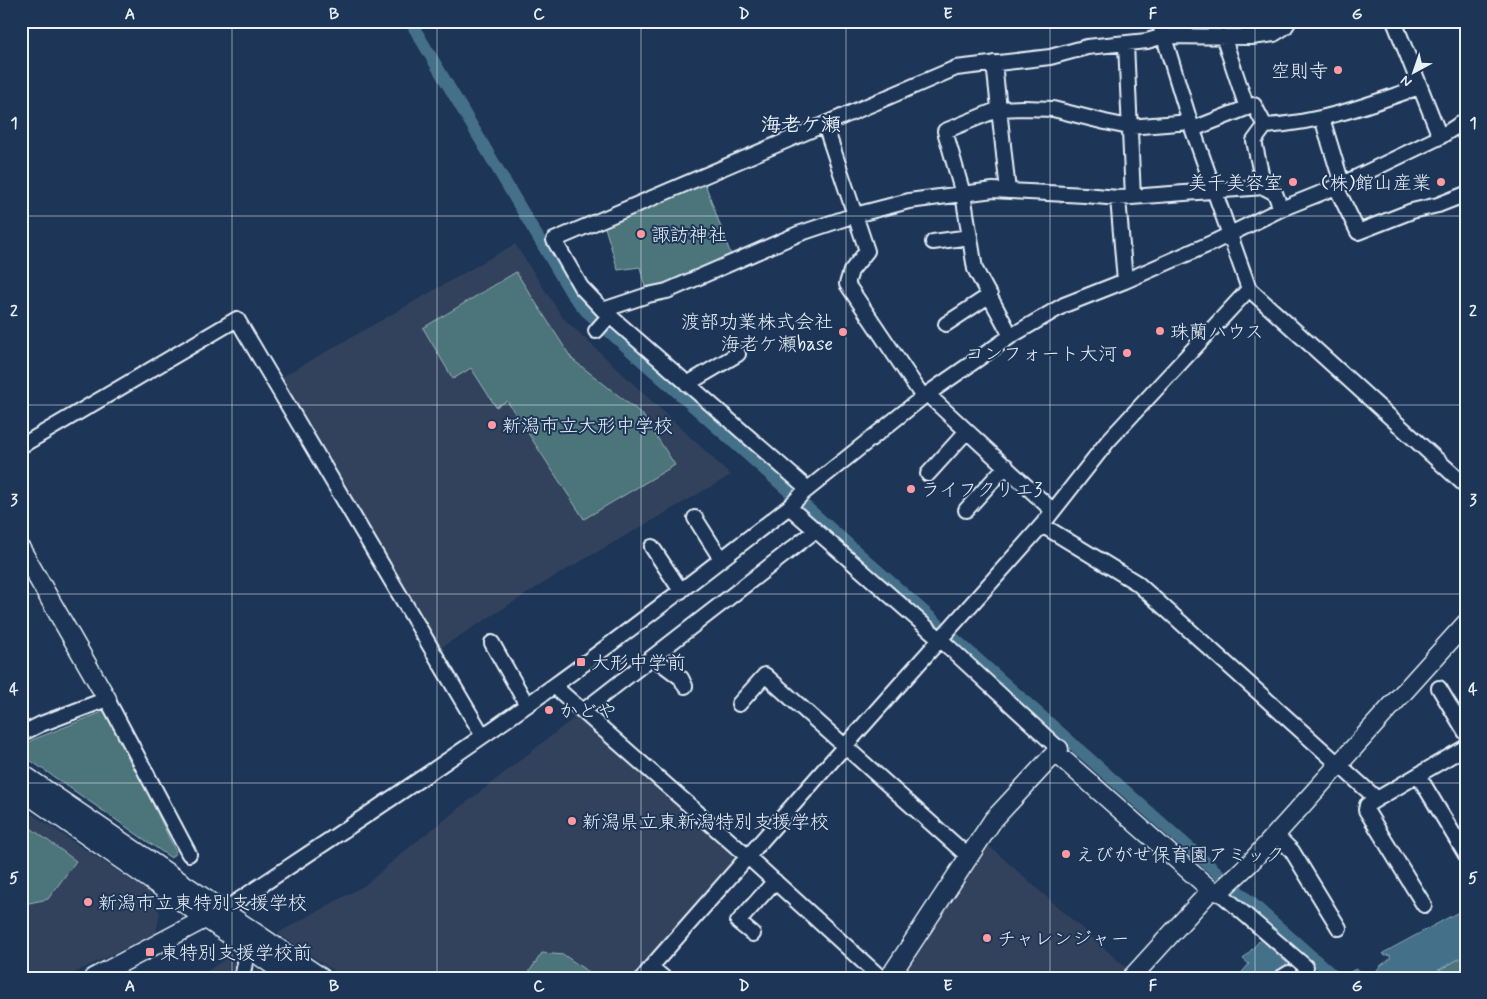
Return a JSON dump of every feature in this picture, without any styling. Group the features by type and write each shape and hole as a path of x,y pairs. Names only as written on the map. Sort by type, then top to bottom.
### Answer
{"street":[{"path":"1159,21 1191,126 1250,288 1466,486"},
{"path":"805,491 581,287 554,240 956,68 1050,57 1087,47 1147,41 1164,36 1252,37 1274,34 1285,28 1289,21"},
{"path":"1394,21 1440,137"},
{"path":"1222,36 1247,108"},
{"path":"1126,44 1133,197"},
{"path":"994,64 1008,191"},
{"path":"1264,188 1254,141 1266,126 1293,124 1322,118 1419,87"},
{"path":"1011,336 975,269 963,194 945,130 999,109 1053,109 1129,127 1191,126 1254,105 1266,126"},
{"path":"1322,118 1339,185 1358,232 1412,211 1438,205 1466,194"},
{"path":"825,125 867,251 851,271 847,284 925,396 1006,466 1052,510"},
{"path":"93,978 190,928 205,918 224,910 483,736 554,686 681,591 925,396 1011,336 1064,306 1125,281 1464,127"},
{"path":"596,331 607,312 648,295 667,291 798,234 855,215 909,201 993,190 1118,198 1264,188 1274,193 1281,209"},
{"path":"1118,198 1125,281"},
{"path":"934,242 970,237"},
{"path":"664,978 647,972 844,746 1042,525 1108,441 1250,288"},
{"path":"946,324 990,295"},
{"path":"21,446 237,319 483,736"},
{"path":"687,384 738,354"},
{"path":"928,474 966,431"},
{"path":"966,510 1006,466"},
{"path":"791,505 940,639 1058,751 1306,967"},
{"path":"695,518 721,559"},
{"path":"1042,525 1137,583 1377,799"},
{"path":"583,711 811,534"},
{"path":"652,547 681,591"},
{"path":"21,549 108,699 189,854"},
{"path":"1131,978 1218,891 1250,863 1466,623"},
{"path":"492,643 527,705"},
{"path":"653,657 681,678 685,686"},
{"path":"739,704 765,675 969,856"},
{"path":"554,686 775,881 880,978"},
{"path":"1440,688 1466,733"},
{"path":"21,734 108,699"},
{"path":"1424,906 1366,810 1367,805 1466,747"},
{"path":"889,978 993,820 1058,751"},
{"path":"21,773 322,978"},
{"path":"1418,775 1466,855"},
{"path":"21,790 291,978"},
{"path":"1275,834 1292,851 1340,928"},
{"path":"753,934 738,922 775,881"},
{"path":"242,978 245,963 245,947"}],"shaded area":[{"name":"新潟市立大形中学校","path":"515,244 563,318 731,475 552,578 440,648 280,378"},
{"name":"新潟県立東新潟特別支援学校","path":"579,714 742,857 695,906 694,911 636,978 344,978 278,933 365,885 407,849"},
{"name":"新潟市立東特別支援学校","path":"21,807 149,892 160,913 156,933 64,978 21,978"},
{"path":"987,844 1128,970 1121,978 903,978 902,967"},
{"path":"1466,908 1466,955 1424,978 1338,978 1356,969 1372,977 1380,966 1390,959 1390,955 1385,956 1383,953"},
{"path":"1261,939 1287,963 1288,968 1271,978 1237,978 1249,964 1243,959"},
{"path":"231,955 264,978 197,978"}],"green space":[{"path":"704,181 731,255 663,287 646,291 640,267 618,270 603,221"},
{"path":"516,272 572,359 642,414 675,465 584,519 507,401 496,407 471,368 453,379 423,328"},
{"path":"105,711 133,763 176,852 171,858 21,754 32,740"},
{"path":"21,821 76,861 48,899 29,903 21,909"},
{"path":"542,953 564,955 597,978 525,978"},
{"path":"1466,955 1466,978 1425,978"}],"waterway":[{"path":"410,21 571,293 586,311 1336,978"}],"place":[{"name":"空則寺","path":"1338,70"},
{"name":"美千美容室","path":"1293,182"},
{"name":"(株)館山産業","path":"1441,182"},
{"name":"諏訪神社","path":"641,234"},
{"name":"珠蘭ハウス","path":"1160,331"},
{"name":"渡部功業株式会社 海老ケ瀬base","path":"843,332"},
{"name":"コンフォート大河","path":"1127,353"},
{"name":"新潟市立大形中学校","path":"492,425"},
{"name":"ライフクリエ3","path":"911,489"},
{"name":"大形中学前","path":"581,662"},
{"name":"かどや","path":"549,710"},
{"name":"新潟県立東新潟特別支援学校","path":"572,821"},
{"name":"えびがせ保育園アミック","path":"1066,854"},
{"name":"新潟市立東特別支援学校","path":"88,902"},
{"name":"チャレンジャー","path":"987,938"},
{"name":"東特別支援学校前","path":"150,952"}],"district":[{"name":"海老ケ瀬","path":"801,124"}]}
